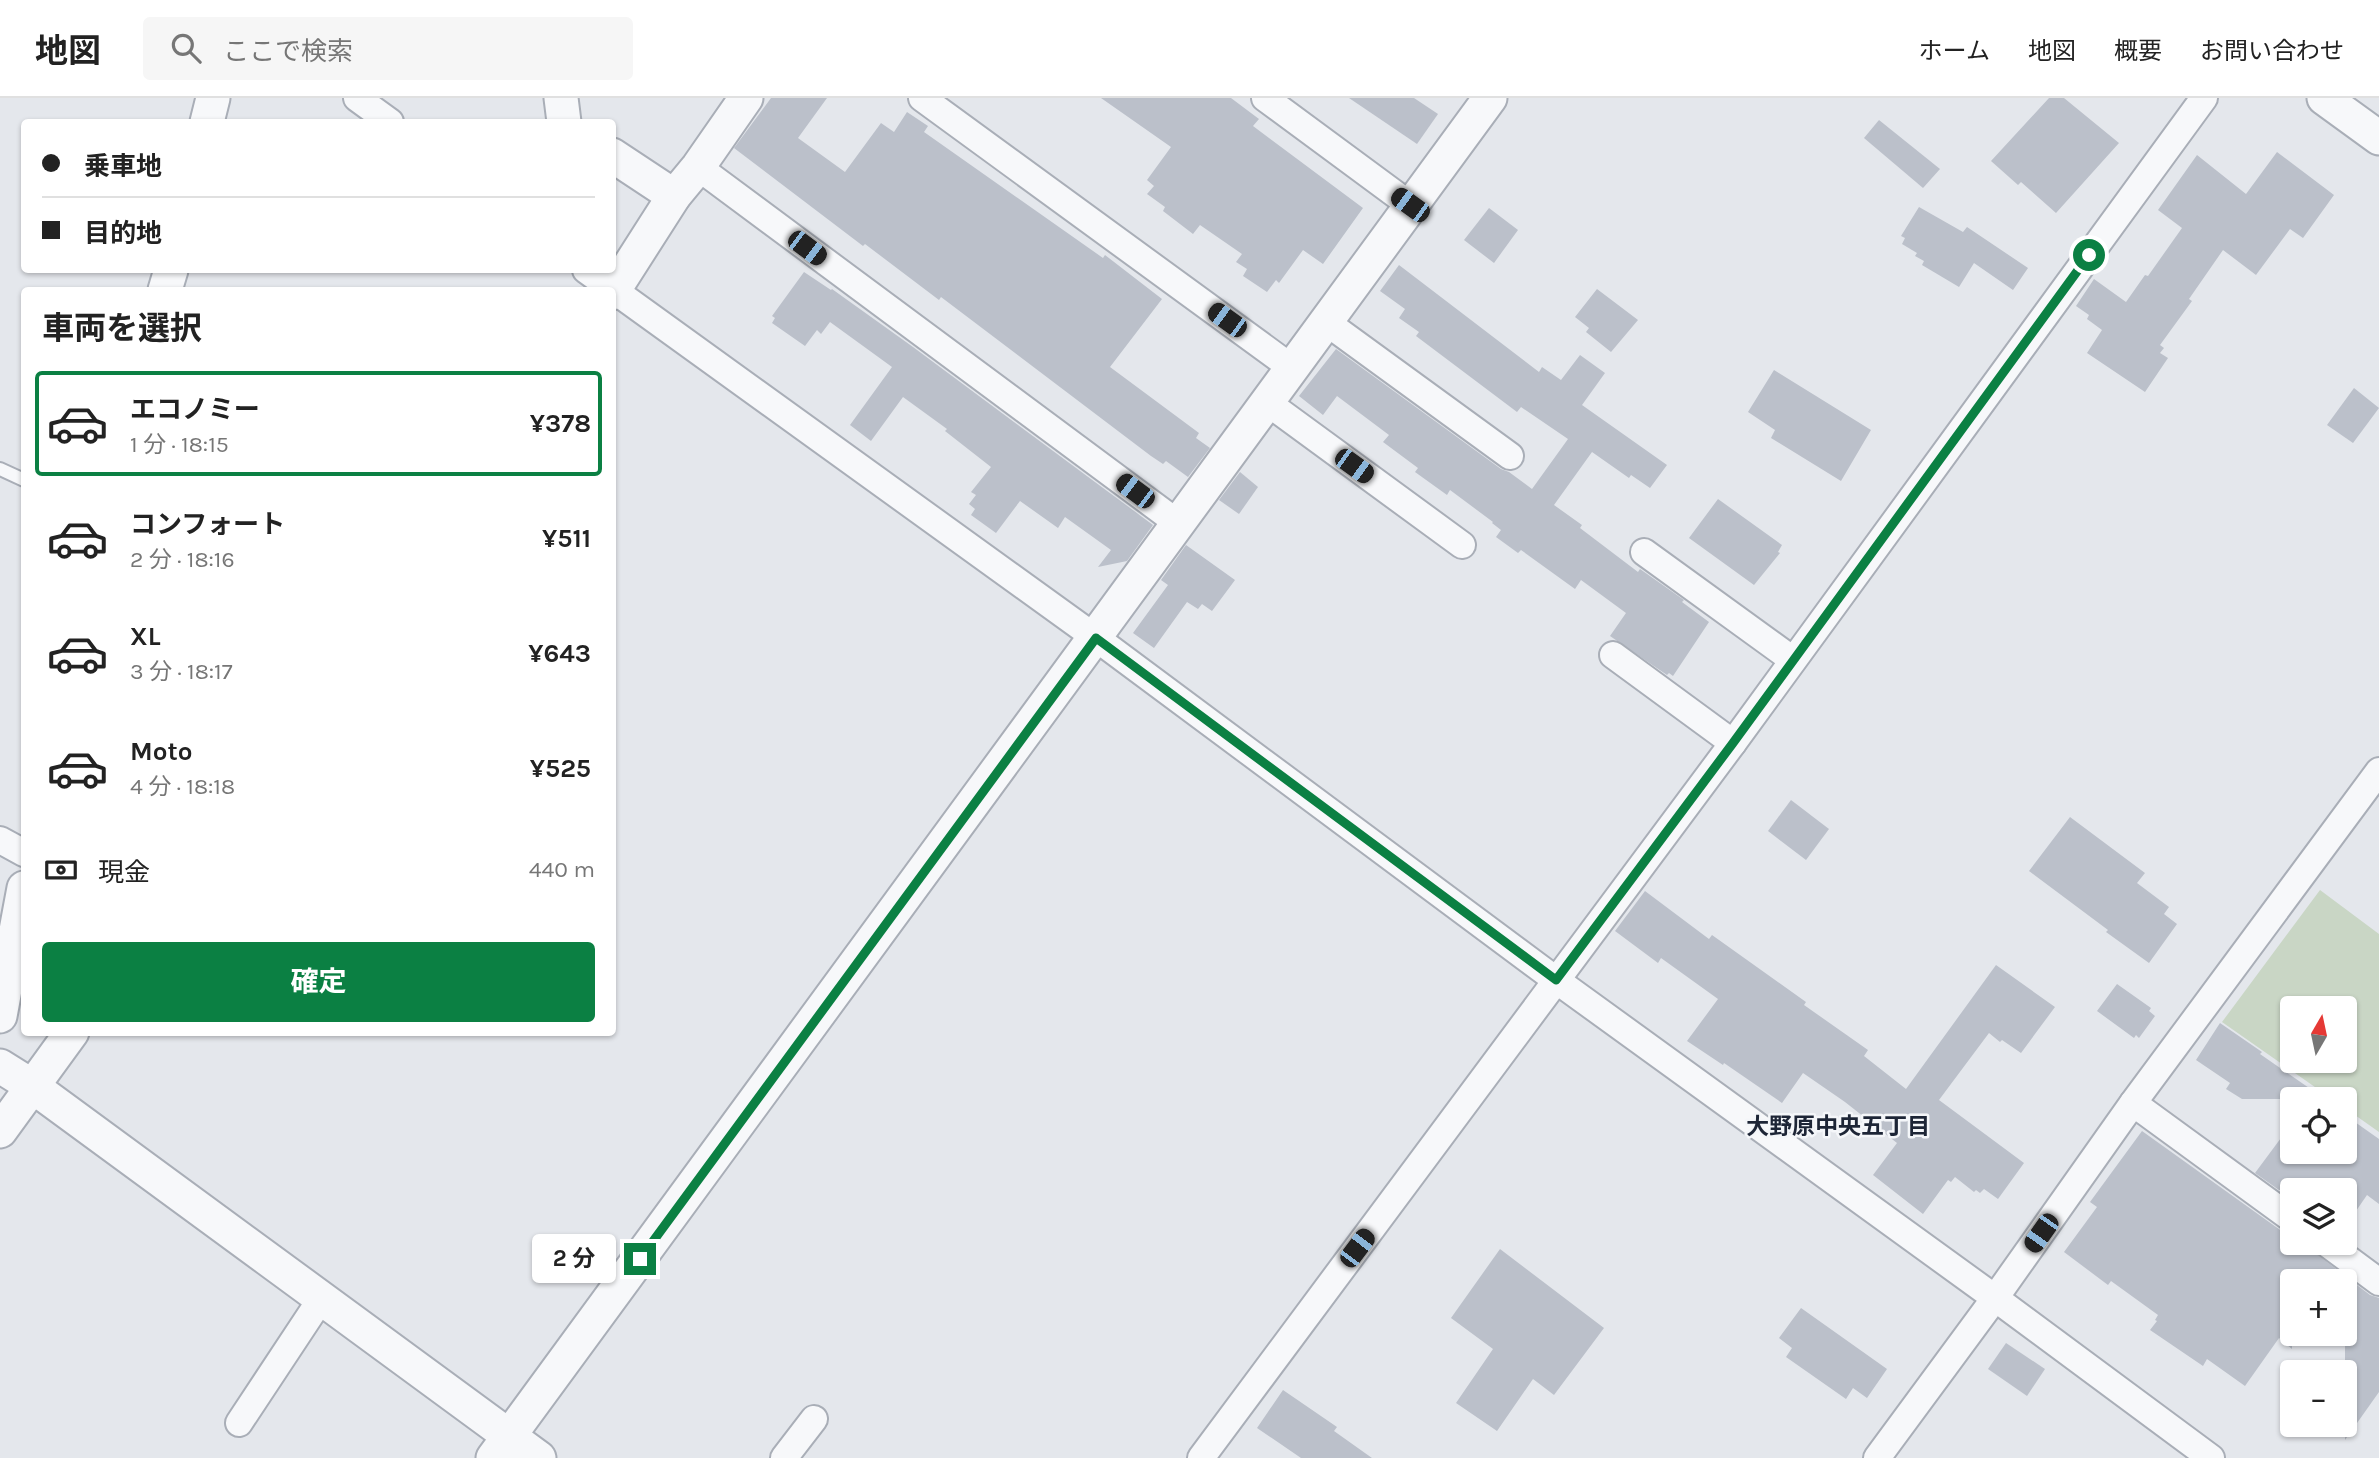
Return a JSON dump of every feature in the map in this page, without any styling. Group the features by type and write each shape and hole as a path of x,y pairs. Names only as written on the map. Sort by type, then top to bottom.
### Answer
{"street":[{"path":"208,119 213,98"},
{"path":"357,98 386,119"},
{"path":"561,98 564,119"},
{"path":"616,287 674,196 698,167 746,98"},
{"path":"922,98 1292,368"},
{"path":"1265,98 1410,205"},
{"path":"501,1447 1490,98"},
{"path":"1210,1455 2204,98"},
{"path":"2324,98 2379,138"},
{"path":"616,158 674,196"},
{"path":"698,167 1179,524"},
{"path":"590,273 607,287"},
{"path":"616,294 1096,638 1556,980 2211,1458"},
{"path":"1326,322 1510,456"},
{"path":"1268,403 1462,545"},
{"path":"1644,552 1793,660"},
{"path":"1613,655 1733,743"},
{"path":"1877,1458 1995,1298 2133,1103 2379,771"},
{"path":"0,840 21,851"},
{"path":"0,1016 21,904"},
{"path":"0,1131 69,1036"},
{"path":"0,1066 32,1086 321,1299 501,1447 539,1458"},
{"path":"2133,1103 2280,1210"},
{"path":"2343,1255 2379,1282"},
{"path":"239,1423 321,1299"},
{"path":"784,1458 814,1419"}],"lane":[{"path":"0,470 21,479"}],"green space":[{"path":"2320,890 2379,934 2379,1132 2357,1116 2357,1087 2315,1087 2295,1073 2357,1073 2357,996 2280,996 2280,1063 2222,1022"}],"building":[{"path":"771,98 827,98 798,138 845,172 881,123 894,132 907,112 928,126 924,132 1103,258 1105,255 1162,299 1110,367 1199,433 1196,438 1210,448 1188,477 1166,461 1163,464 1151,456 941,297 939,300 865,244 863,246 734,148"},
{"path":"1101,98 1231,98 1259,119 1253,126 1363,208 1323,264 1303,250 1279,283 1276,280 1267,292 1243,276 1247,269 1236,262 1242,254 1200,225 1193,234 1163,211 1165,207 1147,194 1154,186 1147,180 1171,147"},
{"path":"1349,98 1414,98 1438,114 1417,144"},
{"path":"2049,98 2064,98 2119,143 2056,213 2021,182 2018,185 1991,161"},
{"path":"1879,120 1940,169 1923,188 1864,138"},
{"path":"2277,152 2334,195 2303,238 2290,229 2256,275 2223,250 2189,299 2192,301 2160,345 2164,348 2160,353 2168,358 2145,392 2087,353 2102,330 2087,319 2089,315 2076,306 2094,279 2126,302 2145,275 2148,276 2182,228 2158,210 2197,155 2246,194"},
{"path":"1919,207 1963,232 1967,227 2028,268 2013,290 1974,263 1959,287 1922,265 1924,261 1902,244 1905,238 1901,236"},
{"path":"1489,208 1518,230 1494,263 1464,240"},
{"path":"1399,265 1539,372 1542,367 1561,380 1580,355 1605,373 1582,405 1667,465 1650,488 1631,475 1629,478 1592,452 1554,505 1638,572 1640,569 1684,600 1682,602 1709,622 1673,676 1669,673 1667,675 1610,636 1626,613 1581,580 1575,589 1521,550 1518,553 1496,537 1501,530 1493,522 1450,490 1447,495 1415,472 1418,468 1383,442 1389,435 1337,396 1323,415 1299,396 1336,349 1532,489 1568,439 1521,407 1517,412 1416,336 1419,332 1399,318 1405,309 1380,291"},
{"path":"804,272 913,347 1153,525 1127,561 1098,567 1111,550 1065,517 1058,528 1020,501 996,533 971,515 975,509 969,504 976,495 971,492 991,467 945,431 947,429 903,397 871,441 850,425 892,367 830,322 821,334 817,330 805,346 772,323 775,318 772,316"},
{"path":"1597,289 1638,320 1611,352 1586,332 1589,328 1575,317"},
{"path":"1774,370 1871,430 1841,481 1771,438 1775,430 1748,412"},
{"path":"2354,388 2379,408 2353,443 2327,425"},
{"path":"1240,472 1258,487 1239,514 1219,500"},
{"path":"1718,499 1782,545 1778,552 1780,553 1754,585 1689,538"},
{"path":"1186,545 1235,580 1212,611 1202,604 1198,609 1187,602 1154,648 1133,633 1168,585 1161,580"},
{"path":"1791,800 1829,829 1806,860 1768,831"},
{"path":"2070,817 2145,873 2137,883 2169,907 2164,914 2177,924 2149,963 2029,871"},
{"path":"1645,891 1709,939 1712,935 1806,1002 1804,1005 1868,1050 1864,1056 1906,1089 1996,965 2055,1007 2021,1053 1989,1033 1939,1100 2024,1163 1998,1199 1984,1189 1980,1193 1976,1190 1974,1192 1955,1177 1951,1182 1948,1180 1923,1214 1873,1175 1897,1143 1845,1102 1803,1073 1782,1103 1687,1041 1718,999 1661,958 1658,963 1615,931"},
{"path":"2117,984 2151,1008 2149,1011 2155,1016 2139,1038 2136,1035 2134,1038 2097,1011"},
{"path":"2220,1023 2262,1052 2260,1054 2280,1068 2280,1073 2287,1073 2308,1087 2280,1087 2280,1099 2242,1099 2226,1089 2230,1083 2196,1060"},
{"path":"2357,1123 2379,1139 2379,1204 2367,1195 2357,1210 2357,1178 2280,1178 2279,1190 2255,1173 2280,1139 2280,1164 2357,1164"},
{"path":"2142,1131 2280,1230 2280,1255 2318,1255 2336,1269 2280,1269 2280,1339 2245,1386 2207,1359 2203,1366 2150,1330 2158,1315 2111,1281 2108,1285 2064,1252 2097,1207 2090,1202"},
{"path":"1500,1249 1604,1328 1554,1395 1533,1379 1497,1431 1456,1403 1493,1349 1451,1318"},
{"path":"2357,1285 2379,1298 2379,1392 2357,1423 2357,1360 2345,1360 2345,1346 2357,1346"},
{"path":"1801,1308 1887,1369 1867,1398 1853,1388 1846,1399 1786,1357 1792,1348 1779,1338"},
{"path":"2006,1343 2045,1369 2027,1396 1988,1369"},
{"path":"1283,1390 1337,1427 1334,1431 1372,1458 1301,1458 1257,1428"}],"district":[{"name":"大野原中央五丁目","path":"1838,1126"}],"route":[{"path":"640,1259 1096,638 1556,980 1733,743 2089,255"}]}
